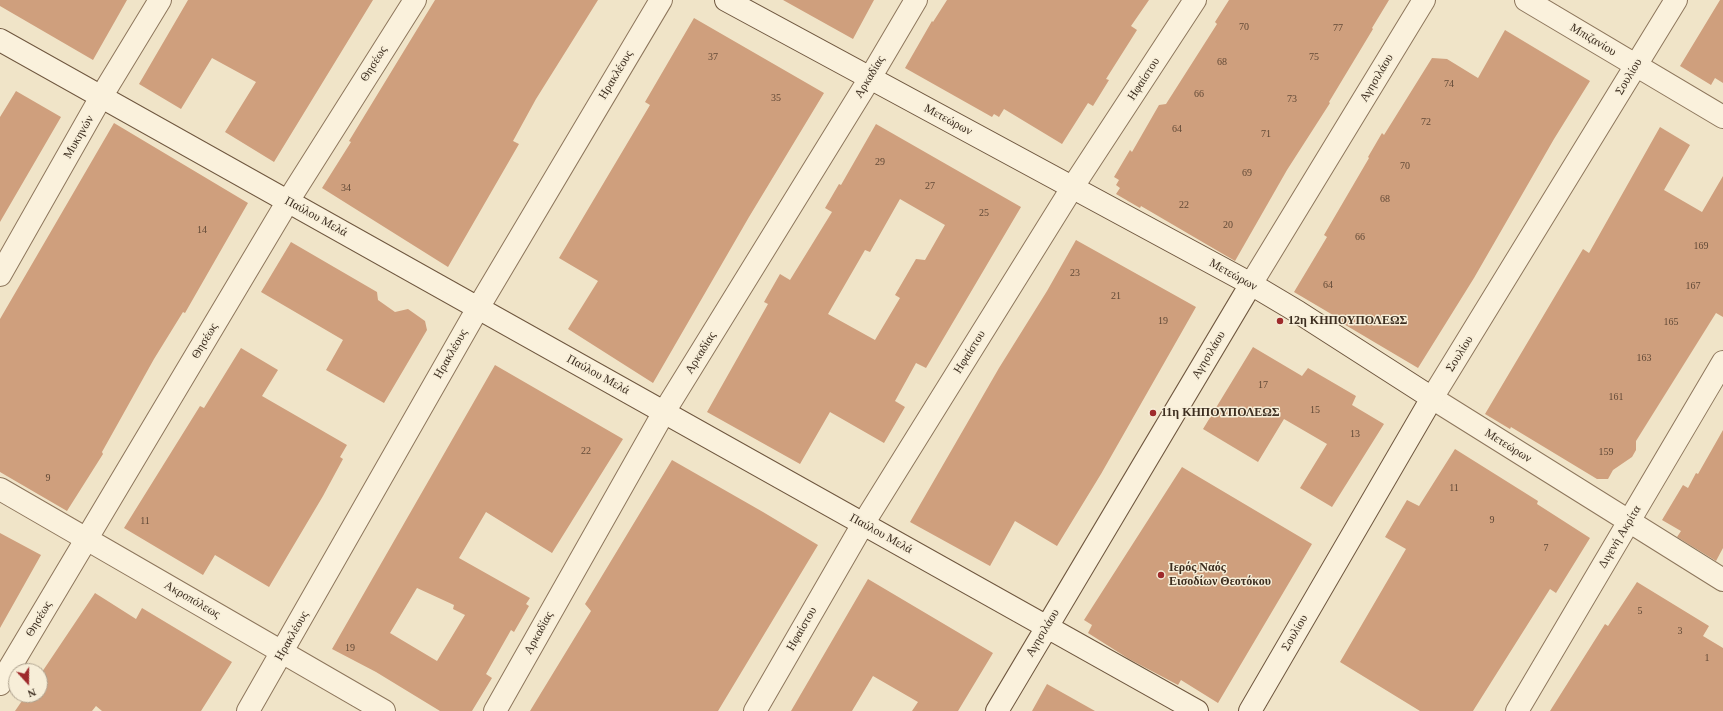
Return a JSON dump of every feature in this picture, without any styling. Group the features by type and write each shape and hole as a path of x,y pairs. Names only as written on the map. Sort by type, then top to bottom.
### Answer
{"street":[{"name":"Μυκηνών","path":"0,275 101,97 160,0"},
{"name":"Θησέως","path":"0,684 288,202 415,0"},
{"name":"Ηρακλέους","path":"248,711 478,308 661,0"},
{"name":"Μετεώρων","path":"726,0 1251,284 1298,312 1432,398 1723,580"},
{"name":"Αρκαδίας","path":"495,711 664,412 870,78 916,0"},
{"name":"Ηφαίστου","path":"755,711 863,524 1072,188 1195,0"},
{"name":"Αγησιλάου","path":"997,711 1251,284 1424,0"},
{"name":"Μπιζανίου","path":"1526,0 1723,117"},
{"name":"Σουλίου","path":"1250,711 1432,398 1676,0"},
{"name":"Παύλου Μελά","path":"0,40 1197,711"},
{"name":"Διγενή Ακρίτα","path":"1517,711 1723,362"},
{"name":"Ακροπόλεως","path":"0,489 384,711"}],"building":[{"path":"0,0 127,0 93,60 0,6"},
{"path":"188,0 373,0 274,162 225,132 256,82 212,58 181,109 139,84"},
{"path":"435,0 598,0 536,99 513,141 519,144 448,267 322,188"},
{"path":"783,0 874,0 853,39"},
{"path":"947,0 1149,0 1131,26 1137,30 1106,79 1109,80 1093,106 1088,103 1062,144 1004,109 999,117 994,114 992,117 905,68 932,21 933,22"},
{"path":"1229,0 1389,0 1329,102 1330,103 1287,170 1235,261 1141,206 1140,208 1116,194 1120,188 1116,185 1119,180 1114,177 1130,150 1132,152 1159,105 1166,104 1217,24 1215,22"},
{"path":"1720,0 1723,0 1723,83 1715,78 1711,85 1680,66"},
{"path":"694,18 824,93 749,217 653,383 568,329 598,281 559,258 650,105 645,102"},
{"path":"1505,30 1590,81 1554,139 1474,278 1418,368 1337,320 1338,318 1294,292 1327,237 1324,235 1382,133 1384,135 1432,58 1447,59 1478,78"},
{"path":"16,91 61,117 0,222 0,117"},
{"path":"114,123 248,203 185,313 183,312 154,359 102,452 103,454 67,511 0,472 0,319"},
{"path":"876,124 1021,207 926,368 916,363 895,401 905,407 884,443 830,412 800,464 707,412 768,304 764,302 780,274 790,280 832,212 825,208 839,184 841,185","holes":["900,199 945,225 925,260 916,259 895,295 900,298 875,340 828,314 865,250 870,252"]},
{"path":"1660,127 1690,145 1664,190 1702,212 1723,176 1723,317 1716,313 1636,441 1636,450 1632,457 1613,470 1608,479 1597,479 1511,427 1510,429 1485,414 1583,249 1589,253"},
{"path":"1076,240 1196,307 1101,474 1057,546 1015,521 990,566 910,522 999,368 1047,291"},
{"path":"291,242 377,292 378,300 395,312 408,309 425,321 427,330 384,403 326,370 343,340 261,292"},
{"path":"1253,347 1302,376 1308,368 1356,396 1352,405 1384,424 1332,507 1300,488 1327,444 1284,419 1258,462 1203,429"},
{"path":"241,348 278,370 262,396 347,445 340,457 343,459 323,496 269,587 215,555 203,575 124,528 200,406 204,408"},
{"path":"495,365 623,439 552,553 486,512 459,558 530,598 526,604 529,606 514,632 511,630 486,674 492,678 472,711 440,711 376,672 332,649","holes":["417,588 454,605 453,609 465,615 437,661 390,633"]},
{"path":"1723,430 1723,548 1716,561 1677,537 1681,531 1662,520 1683,485 1688,488 1696,473 1698,474"},
{"path":"1455,449 1538,501 1537,504 1590,538 1556,593 1550,589 1473,711 1420,711 1340,662 1406,549 1385,537 1407,500 1419,506"},
{"path":"672,460 818,545 718,711 530,711 591,611 585,604"},
{"path":"1182,467 1312,544 1218,703 1181,680 1178,685 1129,659 1088,633 1092,625 1084,620"},
{"path":"0,533 41,555 0,628"},
{"path":"868,579 993,653 958,711 912,711 918,702 873,676 852,711 791,711"},
{"path":"1637,582 1709,626 1703,636 1723,648 1723,711 1550,711 1605,624 1608,626"},
{"path":"95,593 136,619 142,608 232,662 201,711 102,711 96,706 92,711 15,711 20,703 48,703 48,663"},
{"path":"1047,684 1095,711 1032,711"}],"place":[{"name":"12η ΚΗΠΟΥΠΟΛΕΩΣ","path":"1280,321"},
{"name":"11η ΚΗΠΟΥΠΟΛΕΩΣ","path":"1153,413"},
{"name":"Ιερός Ναός Εισοδίων Θεοτόκου","path":"1161,575"}]}
